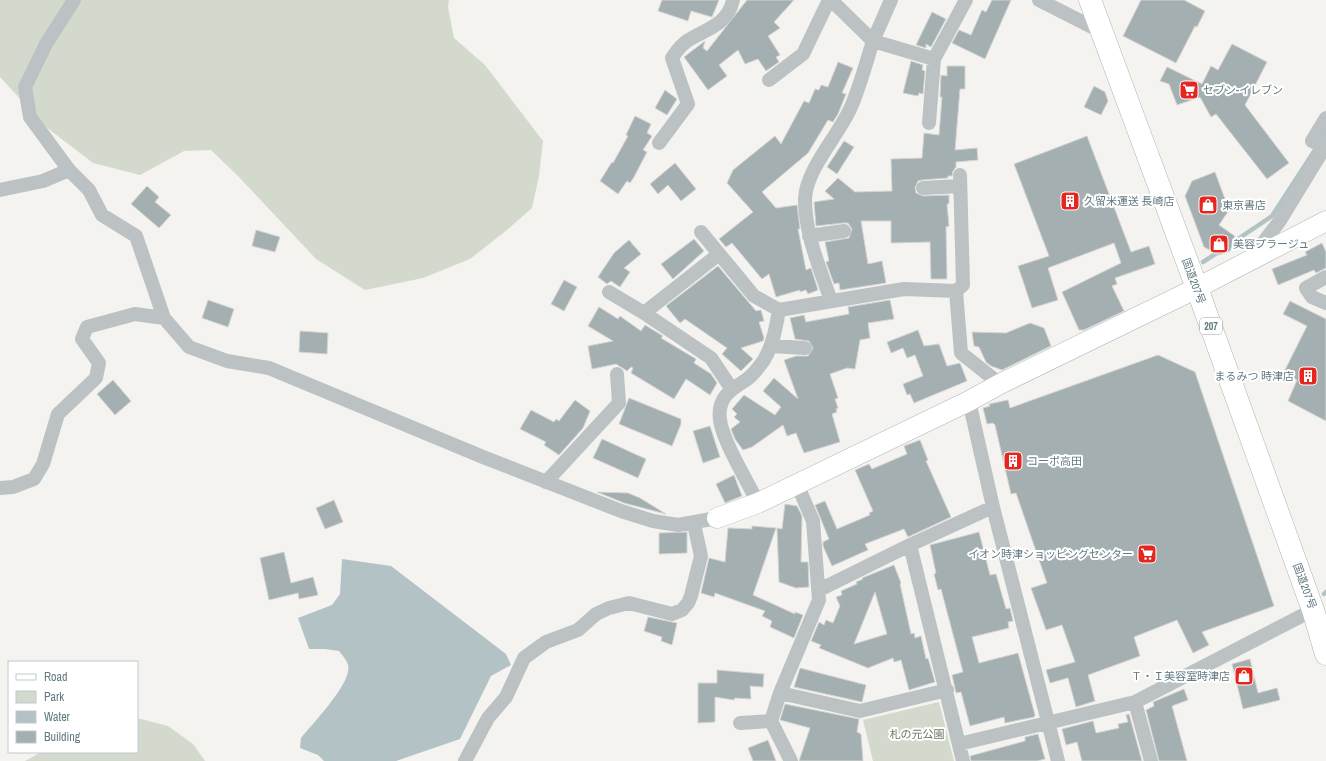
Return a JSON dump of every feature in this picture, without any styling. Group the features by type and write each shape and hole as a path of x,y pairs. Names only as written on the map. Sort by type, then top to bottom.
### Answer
{"highway":[{"name":"国道207号","path":"1090,0 1314,610 1326,654"}],"street":[{"path":"74,0 46,44 25,87 30,117 70,170 89,190 102,215 136,236 164,318 189,346 227,361 269,368 546,482 614,508 653,521 678,526 694,524 717,518 758,503 969,401 1000,384 1197,288 1326,221"},
{"path":"659,143 688,104 672,58 690,39 712,29 727,16 733,0"},
{"path":"769,80 803,54 830,0 873,41 934,59"},
{"path":"831,301 809,236 805,197 812,175 841,128 852,106 873,41 891,0"},
{"path":"929,123 934,59 966,0"},
{"path":"1039,0 1102,32"},
{"path":"1248,262 1279,222 1325,146 1312,141 1326,118"},
{"path":"0,190 43,181 70,170"},
{"path":"701,232 754,296 779,310 904,289 956,291 963,285 960,180 923,188"},
{"path":"809,236 844,231"},
{"path":"644,313 719,254"},
{"path":"1326,276 1306,288 1312,297 1326,303"},
{"path":"956,291 961,353 1000,384"},
{"path":"609,292 644,313 711,358 731,388"},
{"path":"758,503 723,433 719,409 723,398 731,388 747,379 758,368 771,346 779,310"},
{"path":"0,488 13,487 34,479 44,464 58,414 96,378 99,363 82,339 87,327 135,314 164,318"},
{"path":"771,346 805,348"},
{"path":"546,482 619,403 617,374"},
{"path":"969,401 993,507 1058,761"},
{"path":"791,761 772,721 780,693 816,608 819,590 813,521 797,484"},
{"path":"819,590 910,545 993,507"},
{"path":"465,761 488,718 506,697 524,658 546,642 578,630 596,614 629,603 643,605 672,614 678,613 685,607 691,596 701,556 694,524"},
{"path":"910,545 947,690 963,761"},
{"path":"959,744 1135,702 1314,610"},
{"path":"780,693 860,711 947,690"},
{"path":"1135,702 1151,761"},
{"path":"740,723 772,721"}],"green space":[{"path":"0,0 449,0 448,7 454,38 485,65 543,141 539,176 532,208 470,259 423,278 365,290 316,259 238,176 211,150 184,151 140,175 93,163 46,127 0,77"},
{"name":"札の元公園","path":"939,702 954,761 873,761 863,720"},
{"path":"138,718 168,726 193,744 205,761 25,761 39,753 138,753"}],"water":[{"path":"342,559 391,566 506,654 511,665 491,676 460,739 396,761 324,761 318,755 300,748 301,738 338,692 348,672 348,665 339,651 309,649 298,618 332,605 340,594"}],"building":[{"path":"662,0 719,0 712,17 691,11 688,21 658,11"},
{"path":"747,0 794,0 774,22 780,28 768,36 780,55 776,57 779,62 766,71 758,59 745,64 738,50 719,65 727,76 708,90 684,57 705,41 703,48 707,51"},
{"path":"992,0 1011,0 985,59 952,43 959,30 971,35 982,10 986,12"},
{"path":"1141,0 1184,0 1205,11 1197,27 1195,26 1176,63 1123,36"},
{"path":"932,12 946,19 931,47 926,44 926,48 916,45"},
{"path":"1232,44 1267,62 1245,105 1289,163 1267,179 1216,114 1211,117 1200,97 1177,105 1169,84 1160,81 1167,67 1202,84 1211,66 1218,70"},
{"path":"911,61 923,65 922,70 925,71 923,94 919,93 918,96 903,93"},
{"path":"838,62 853,68 842,93 846,94 838,114 833,122 828,120 808,153 762,192 776,208 797,205 800,229 798,229 806,270 811,268 818,290 808,294 806,290 800,292 800,290 776,297 769,274 762,279 732,243 726,247 719,239 753,212 727,183 733,170 775,136 781,144 804,101 809,103 815,89 819,90 821,85 828,87"},
{"path":"947,66 965,66 965,89 960,89 955,150 977,148 978,160 956,162 956,167 952,176 948,176 948,178 918,181 915,188 916,193 923,196 949,195 949,204 947,204 949,226 946,227 947,279 931,279 930,242 891,243 891,221 861,221 868,264 882,261 886,283 840,290 839,283 834,284 826,262 829,261 825,242 849,238 852,229 848,223 816,226 814,202 834,199 825,191 838,178 855,192 892,191 891,159 922,158 924,133 939,135 942,97 940,97 941,75 947,76"},
{"path":"1094,86 1105,92 1108,101 1101,115 1084,107"},
{"path":"665,90 677,99 667,115 655,108"},
{"path":"635,116 651,124 647,133 652,136 643,150 647,152 634,177 630,183 627,181 618,194 600,181 612,162 613,163 628,136 626,135"},
{"name":"久留米運送 長崎店","path":"1087,136 1131,252 1149,246 1155,264 1115,278 1117,284 1112,286 1124,311 1084,330 1079,330 1062,292 1121,263 1114,243 1048,268 1058,300 1032,308 1018,266 1049,256 1014,164"},
{"path":"844,141 854,147 837,174 827,167"},
{"path":"675,163 696,189 681,201 668,185 658,194 650,184"},
{"path":"1215,172 1229,210 1219,225 1236,237 1230,251 1219,255 1204,247 1185,196 1192,181"},
{"path":"147,186 159,197 155,202 171,215 159,228 131,204"},
{"path":"256,230 280,237 275,252 252,246"},
{"path":"694,239 704,251 673,279 661,264"},
{"path":"629,240 641,254 624,268 630,272 620,287 611,281 607,284 598,277 614,253"},
{"path":"1322,243 1326,252 1326,268 1316,273 1314,270 1278,285 1272,269 1307,255 1305,252"},
{"path":"718,266 756,311 761,310 764,321 759,322 764,338 763,341 741,348 753,359 741,371 722,354 727,348 685,319 680,323 666,306"},
{"path":"564,280 577,287 564,311 551,304"},
{"path":"208,300 234,309 228,327 202,318"},
{"path":"890,300 894,319 868,323 870,338 860,340 855,369 847,368 830,374 838,398 835,399 838,408 836,409 837,412 832,414 840,442 804,453 796,433 787,436 783,425 752,447 743,450 735,439 731,429 740,422 734,417 737,414 732,409 744,395 775,415 781,407 763,391 774,378 798,399 784,360 796,356 808,356 813,348 809,341 795,339 790,318 804,315 806,322 849,314 848,307"},
{"name":"まるみつ 時津店","path":"1290,301 1326,319 1326,421 1288,401 1297,380 1284,372 1307,326 1283,314"},
{"path":"599,307 618,319 620,316 641,331 645,325 663,336 661,338 696,359 694,363 711,374 717,383 710,395 686,379 674,399 631,373 633,368 631,367 627,371 616,364 592,369 588,346 613,341 588,326"},
{"path":"1030,323 1044,328 1051,346 1002,370 991,366 986,362 979,347 974,346 972,332 1006,333"},
{"path":"918,330 924,346 939,344 947,366 960,363 967,381 914,403 910,394 907,395 903,384 923,376 915,355 907,358 903,348 891,353 887,342"},
{"path":"300,331 328,333 327,354 299,352"},
{"name":"イオン時津ショッピングセンター","path":"1158,355 1195,372 1274,606 1202,632 1209,645 1193,653 1177,620 1134,637 1140,656 1088,675 1095,701 1076,707 1068,678 1050,683 1046,670 1075,662 1062,625 1046,630 1031,588 1047,583 1016,493 1011,494 995,425 993,423 987,424 983,408 990,406 989,404 1008,400 1010,408"},
{"path":"113,380 131,401 115,415 97,394"},
{"path":"629,398 681,419 681,424 672,446 619,424"},
{"path":"575,400 590,411 583,428 559,455 544,445 546,442 520,429 531,410 554,422 556,419 559,421"},
{"path":"710,426 720,457 703,463 693,431"},
{"path":"602,439 646,459 638,478 593,458"},
{"path":"920,440 928,460 926,461 951,517 908,537 904,529 865,544 868,550 832,566 823,546 823,542 829,539 815,505 825,501 837,529 870,515 869,513 873,511 855,470 869,464 872,469 907,454 904,446"},
{"path":"734,475 742,496 725,503 716,484"},
{"path":"597,492 628,493 640,498 666,514 624,503"},
{"path":"334,500 343,522 325,529 316,508"},
{"path":"785,504 797,506 802,516 801,562 808,562 809,587 796,588 779,582 777,528 782,529"},
{"path":"752,526 776,528 753,595 795,614 795,612 803,615 794,638 770,627 772,621 762,616 765,611 715,593 714,597 701,593 709,558 725,562 728,528 752,529"},
{"path":"687,532 687,553 659,554 659,533"},
{"path":"979,532 990,575 996,574 1006,609 1010,608 1013,621 1008,622 1009,628 972,637 979,663 1018,653 1035,715 1034,717 1005,723 1004,717 970,726 961,692 956,693 952,675 963,672 941,589 938,590 930,545"},
{"path":"284,552 291,583 313,577 318,595 299,599 298,593 269,600 260,558"},
{"path":"894,565 901,583 911,634 914,633 915,638 921,636 926,659 928,658 935,682 909,690 901,660 894,662 893,658 868,668 819,648 821,645 811,641 819,622 824,625 826,620 833,623 840,606 836,597 842,595 841,591 857,584 856,582 863,579 862,578","holes":["875,592 887,634 854,644"]},
{"path":"648,617 677,623 672,645 661,641 662,637 644,631"},
{"name":"Ｔ・Ｉ美容室時津店","path":"1250,659 1258,693 1277,688 1280,700 1243,709 1232,664"},
{"path":"800,668 866,685 862,702 794,687"},
{"path":"717,670 764,674 763,687 750,686 751,699 735,698 734,700 715,697 715,722 698,723 698,683 717,683"},
{"path":"1184,689 1188,700 1172,706 1187,761 1159,761 1146,710 1154,706 1153,702"},
{"path":"785,704 859,719 857,732 861,734 863,761 799,761 810,728 780,720"},
{"path":"1129,714 1142,761 1082,761 1077,742 1066,745 1062,729 1093,721 1096,733 1119,728 1118,724 1128,722 1126,715"},
{"path":"1038,734 1045,759 1037,761 971,761 970,756 1025,741 1025,737"},
{"path":"768,740 776,761 753,761 748,748"}],"waterway":[{"path":"1229,245 1272,216 1326,133"},
{"path":"1203,262 1220,251"}],"place":[{"name":"セブン-イレブン","path":"1189,90"},
{"name":"久留米運送 長崎店","path":"1070,201"},
{"name":"東京書店","path":"1208,205"},
{"name":"美容プラージュ","path":"1219,244"},
{"name":"まるみつ 時津店","path":"1308,376"},
{"name":"コーポ高田","path":"1013,461"},
{"name":"イオン時津ショッピングセンター","path":"1147,554"},
{"name":"Ｔ・Ｉ美容室時津店","path":"1244,676"}]}
